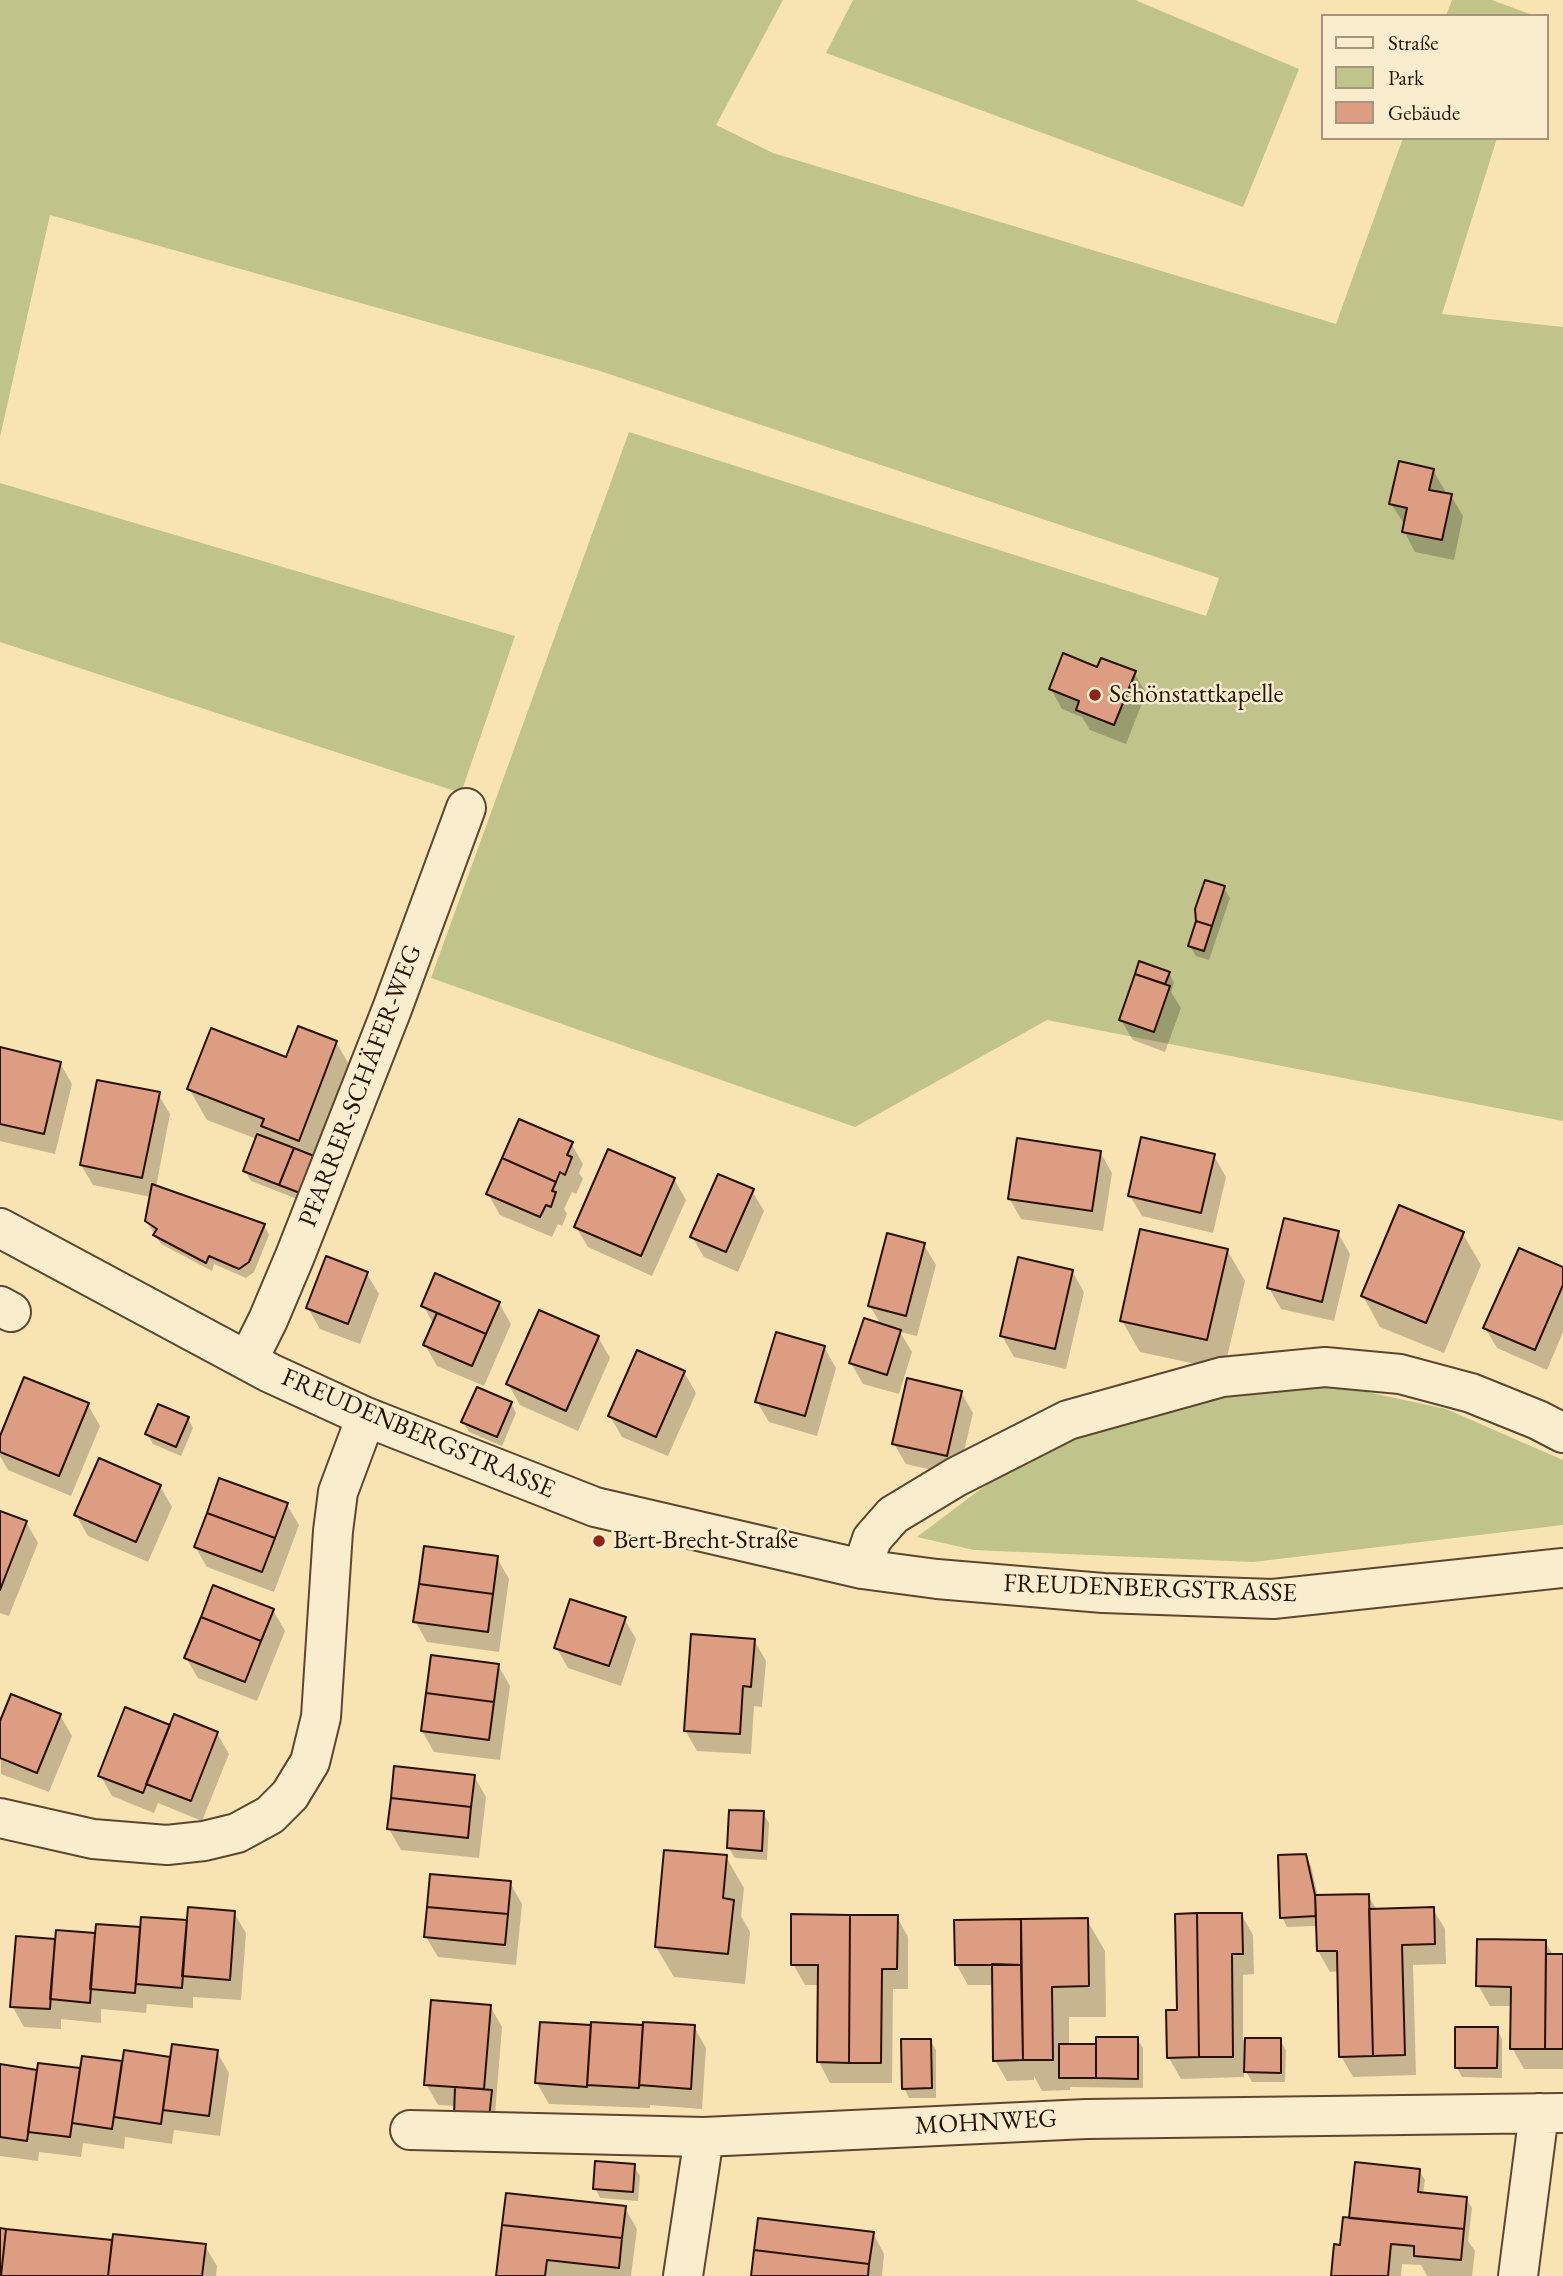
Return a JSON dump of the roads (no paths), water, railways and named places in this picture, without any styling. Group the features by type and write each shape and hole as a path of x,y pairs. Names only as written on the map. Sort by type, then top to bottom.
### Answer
{"street":[{"name":"PFARRER-SCHÄFER-WEG","path":"248,1360 268,1320 393,1009 466,808"},
{"name":"FREUDENBERGSTRASSE","path":"0,1228 248,1360 366,1417 595,1507 862,1569 937,1579 1103,1593 1273,1599 1563,1568"},
{"path":"862,1569 872,1539 893,1515 956,1477 1068,1420 1222,1377 1325,1367 1400,1374 1471,1393 1563,1433"},
{"path":"0,1818 93,1839 167,1846 237,1833 270,1815 290,1795 310,1762 321,1717 338,1492 366,1417"},
{"path":"1518,2276 1551,2113"},
{"name":"MOHNWEG","path":"410,2130 704,2137 1086,2119 1551,2113"},
{"path":"683,2276 704,2137"}],"place":[{"name":"Schönstattkapelle","path":"1095,695"},
{"name":"Bert-Brecht-Straße","path":"599,1541"}]}
